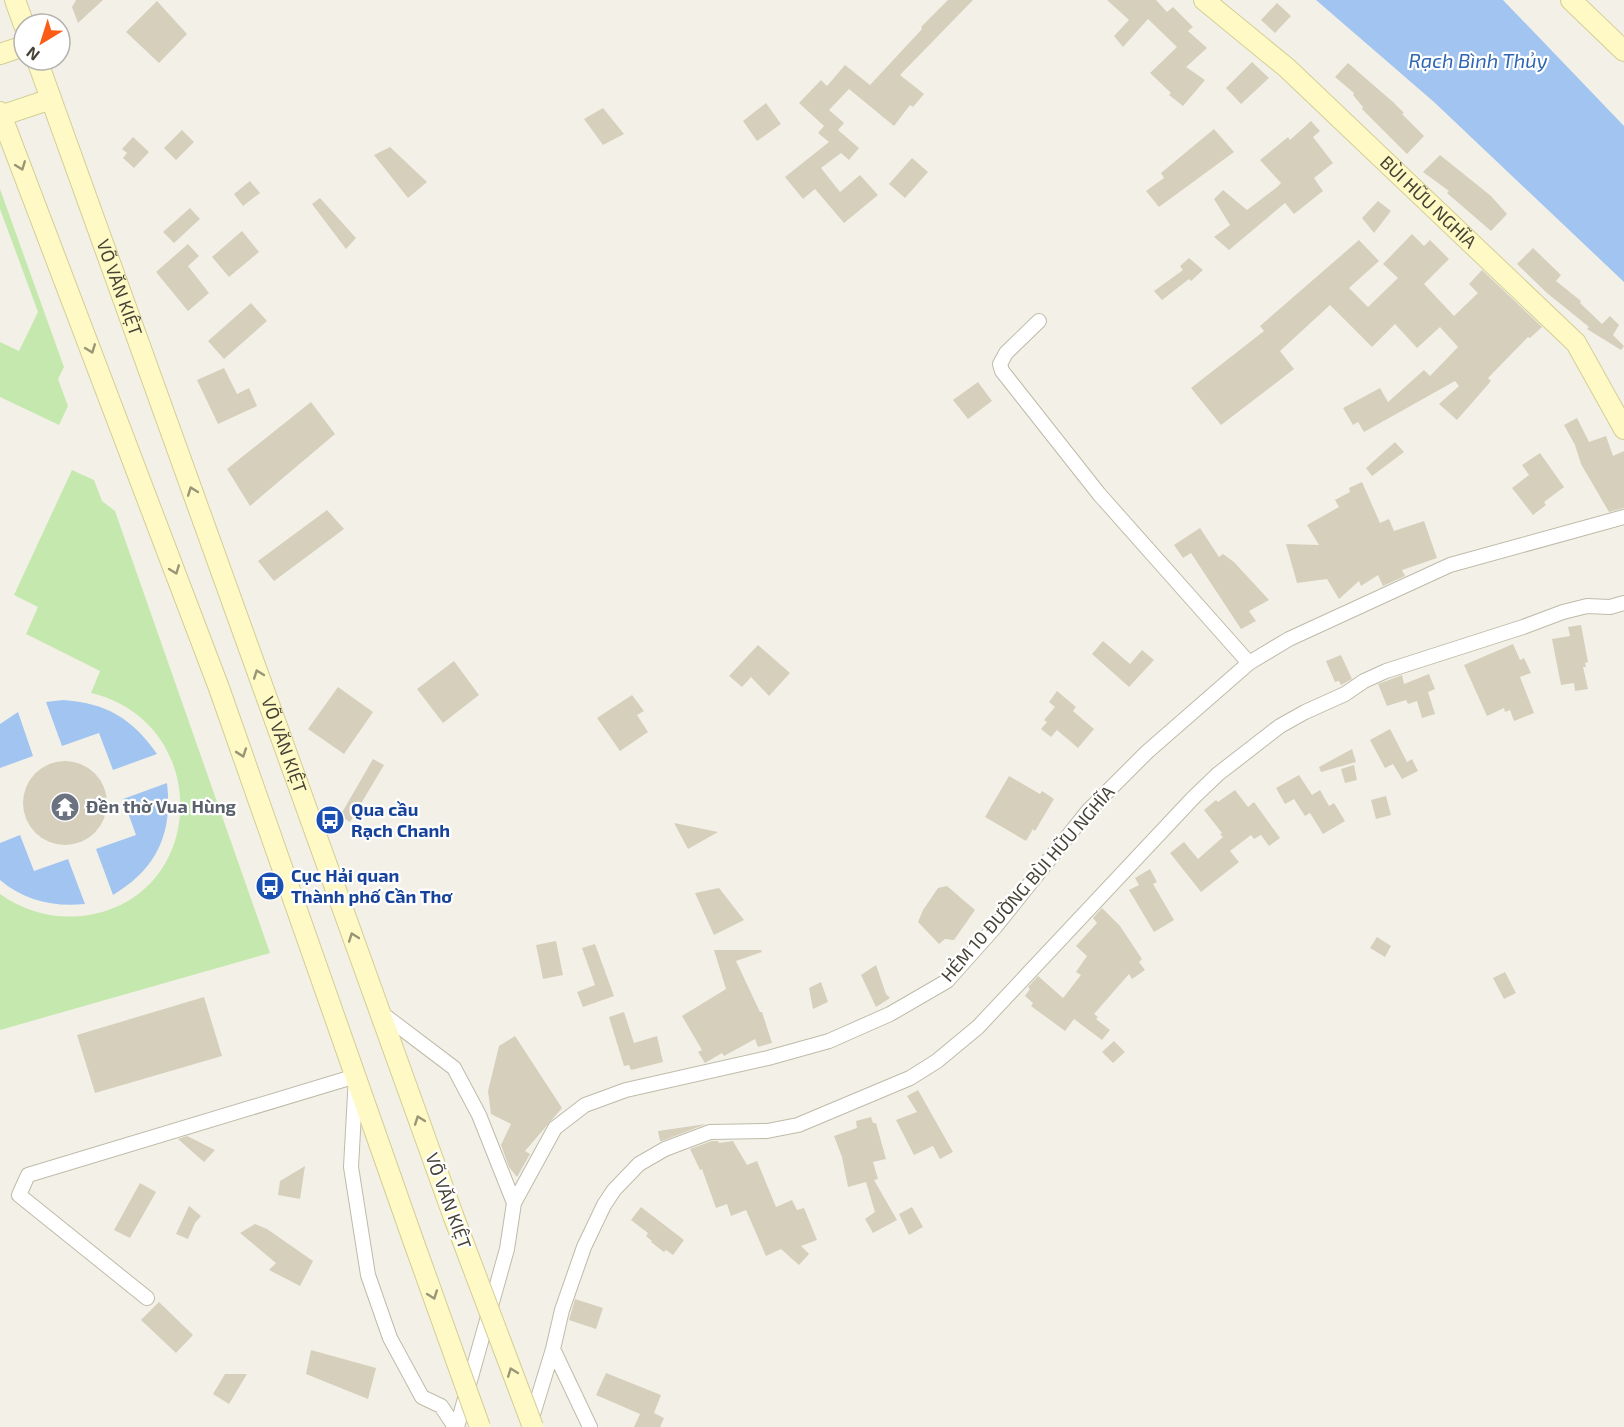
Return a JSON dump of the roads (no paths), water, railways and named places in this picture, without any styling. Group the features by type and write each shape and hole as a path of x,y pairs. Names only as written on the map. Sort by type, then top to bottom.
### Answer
{"main road":[{"name":"BÙI HỮU NGHĨA","path":"1204,0 1287,68 1576,343 1624,429"},
{"path":"1571,0 1624,51"},
{"name":"VÕ VĂN KIỆT","path":"41,72 531,1427"},
{"path":"51,99 0,115 219,688 480,1427"}],"street":[{"path":"1039,321 1006,353 1000,364 1002,371 1099,494 1249,663"},
{"name":"HẺM 10 ĐƯỜNG BÙI HỮU NGHĨA","path":"456,1427 507,1249 514,1203 555,1128 585,1105 626,1090 830,1041 890,1014 947,981 996,926 1088,811 1147,752 1249,663 1289,639 1450,565 1624,517"},
{"path":"531,1427 562,1311 594,1222 614,1190 648,1157 710,1131 767,1131 798,1125 910,1078 937,1061 978,1027 1193,798 1218,774 1280,726 1386,671 1563,612 1587,606 1610,607 1624,603"},
{"path":"380,1012 454,1068 479,1115 514,1203"},
{"path":"147,1298 19,1195 28,1175 356,1076 351,1167 368,1275 390,1338 422,1397 441,1406 456,1427"},
{"path":"553,1349 591,1427"}],"water":[{"name":"Rạch Bình Thủy","path":"1316,0 1503,0 1624,126 1624,282 1434,102"},
{"path":"63,700 92,705 117,715 138,731 157,754 113,770 99,733 62,746 46,702"},
{"path":"18,712 33,756 0,768 0,724"},
{"path":"167,783 167,818 159,848 141,874 113,895 96,849 136,835 123,799"},
{"path":"20,835 34,871 68,859 85,904 51,903 29,898 0,880 0,843"}],"place":[{"name":"Đền thờ Vua Hùng","path":"65,807"},
{"name":"Qua cầu Rạch Chanh","path":"330,820"},
{"name":"Cục Hải quan Thành phố Cần Thơ","path":"270,886"}]}
